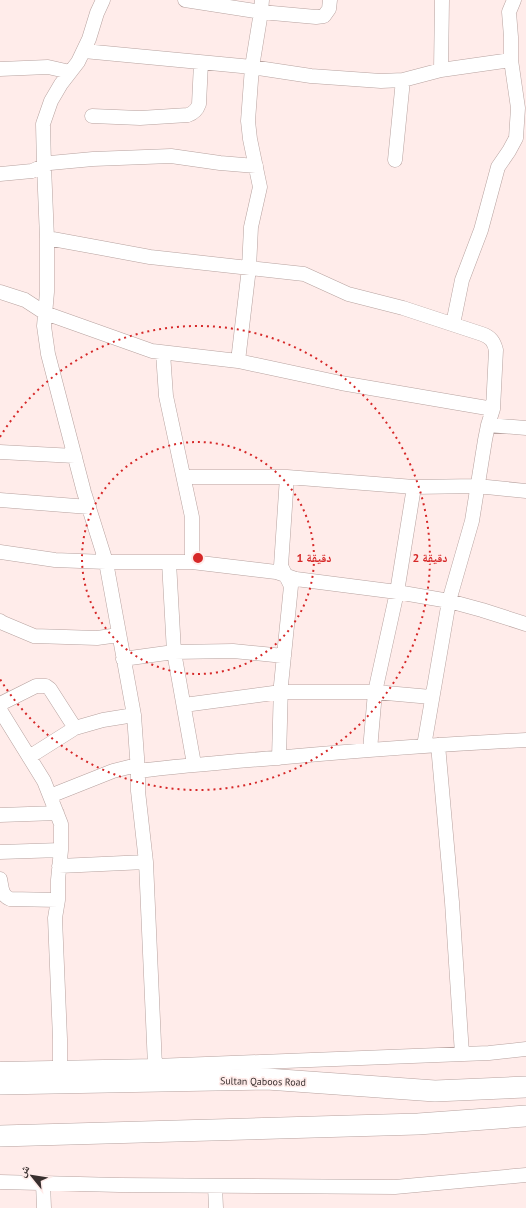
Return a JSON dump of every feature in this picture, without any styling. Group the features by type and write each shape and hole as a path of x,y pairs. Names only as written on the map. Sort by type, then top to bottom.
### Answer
{"highway":[{"name":"Sultan Qaboos Road","path":"0,1084 267,1079 435,1091 526,1087"},
{"path":"0,1136 418,1124 526,1116"}],"street":[{"path":"103,0 84,51 51,101 44,124 47,238 47,292 44,326 48,354 75,456 106,562 134,715 138,768 138,791 146,862 155,1066"},
{"path":"185,0 262,6 316,16 324,16 329,9 330,0"},
{"path":"441,70 442,0"},
{"path":"453,324 462,280 481,230 498,168 516,138 518,108 511,60 509,12 514,0"},
{"path":"238,361 249,268 251,227 260,187 250,139 248,121 252,67 262,6"},
{"path":"84,51 252,67 311,76 380,80 403,80 441,70 511,60"},
{"path":"92,116 140,118 188,115 197,108 199,104 201,63"},
{"path":"0,69 48,66 70,72"},
{"path":"395,160 403,80"},
{"path":"0,174 32,171 50,163 93,159 170,156 256,166"},
{"path":"47,238 150,257 304,274 348,294 403,308 488,336 492,340 496,350 493,409 488,425 472,521 449,601 431,698 424,746"},
{"path":"0,292 25,300 45,313 152,351 238,361 341,383 493,409"},
{"path":"163,353 166,396 192,517 192,562"},
{"path":"488,425 526,428"},
{"path":"0,452 75,456"},
{"path":"184,477 287,477 414,487 478,486 526,491"},
{"path":"278,758 281,692 291,586 281,566 287,477"},
{"path":"370,750 375,692 397,592 414,487"},
{"path":"0,500 89,506"},
{"path":"0,552 55,560 106,562 192,562 276,572 296,579 397,592 449,601 526,624"},
{"path":"169,562 174,652 194,764"},
{"path":"0,621 3,624 34,636 97,638 119,635"},
{"path":"124,659 174,652 233,651 284,656"},
{"path":"0,704 36,686 46,686 50,689 75,728"},
{"path":"184,705 281,692 375,692 431,698"},
{"path":"0,710 44,781 61,824 58,900 55,918 60,1068"},
{"path":"29,757 75,728 103,720 134,715"},
{"path":"50,796 113,771 138,768 424,746 526,740"},
{"path":"438,745 451,894 462,1054"},
{"path":"0,815 56,813"},
{"path":"0,852 61,850"},
{"path":"59,866 146,862"},
{"path":"1,888 4,895 10,899 58,900"},
{"path":"0,1069 155,1066 489,1053 526,1049"},
{"path":"0,1182 215,1186 395,1187 526,1175"},
{"path":"43,1183 44,1208"},
{"path":"215,1186 216,1208"}]}
